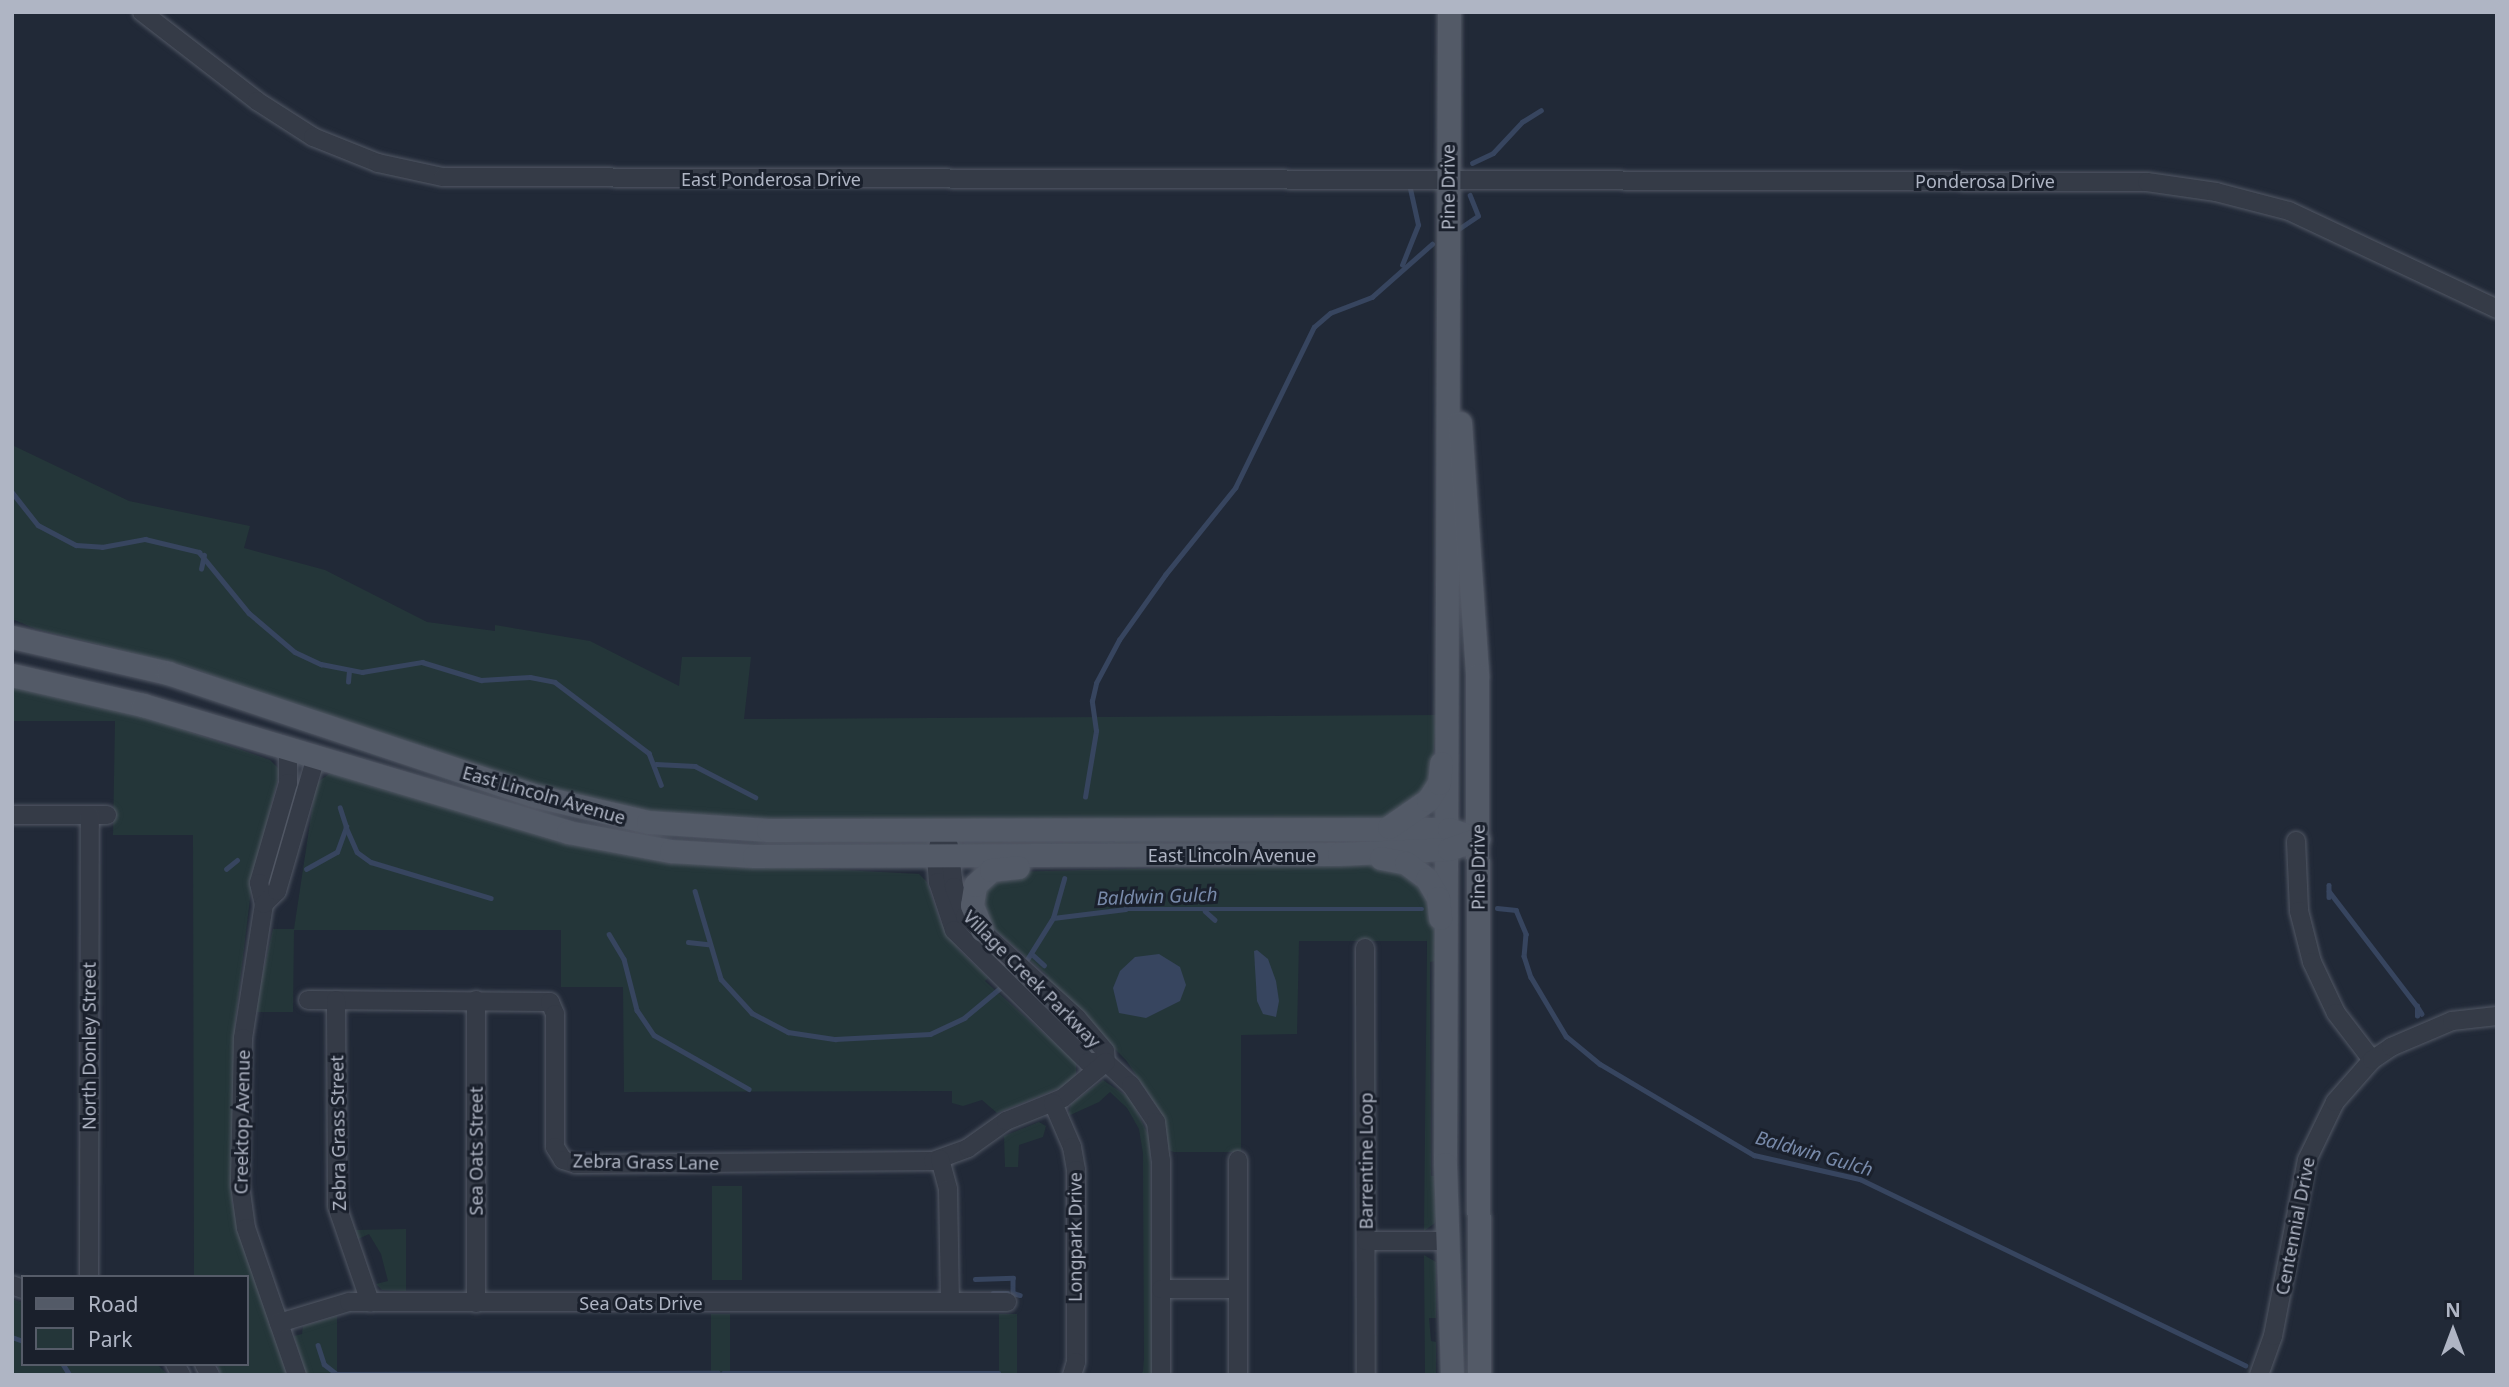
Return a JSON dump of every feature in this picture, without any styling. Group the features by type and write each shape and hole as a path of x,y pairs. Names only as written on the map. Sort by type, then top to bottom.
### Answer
{"main road":[{"name":"Pine Drive","path":"1449,12 1447,177 1450,361 1445,391 1445,694 1449,707 1449,839 1445,1019 1446,1241 1452,1375"},
{"name":"Pine Drive","path":"1450,361 1457,388 1477,653 1479,1375"},
{"name":"East Lincoln Avenue","path":"12,637 179,677 525,792 614,816 727,830 1388,828 1449,839"},
{"name":"East Lincoln Avenue","path":"12,675 133,702 568,832 641,847 732,856 1339,854 1449,839 1478,839"},
{"path":"1388,828 1417,810 1437,786 1445,694"},
{"path":"1339,854 1401,860 1434,890 1440,908 1440,1000 1445,1019"},
{"path":"982,930 972,896 987,872 1001,867 1080,867 1095,855"}],"street":[{"name":"East Ponderosa Drive","path":"142,12 257,101 305,132 378,163 443,177 1447,177"},
{"name":"Ponderosa Drive","path":"1447,177 2129,181 2178,185 2242,197 2311,220 2497,309"},
{"name":"Creektop Avenue","path":"288,748 288,783 259,883 264,904 242,1055 240,1191 246,1228 297,1375"},
{"name":"Creektop Avenue","path":"264,904 277,891 316,757"},
{"name":"North Donley Street","path":"12,815 99,815 89,1275"},
{"name":"Village Creek Parkway","path":"943,830 944,856 939,894 948,920 994,972 1088,1062 1106,1062"},
{"path":"2295,841 2299,911 2312,962 2336,1013 2372,1059"},
{"name":"Village Creek Parkway","path":"944,856 960,908 1105,1051 1106,1062 1140,1095 1158,1127 1161,1375"},
{"name":"Barrentine Loop","path":"1365,948 1366,1375"},
{"name":"Zebra Grass Lane","path":"308,1000 542,1000 554,1007 555,1144 567,1162 940,1159 972,1146 1006,1121 1053,1103 1106,1062"},
{"name":"Zebra Grass Street","path":"336,1000 337,1206 370,1302"},
{"name":"Sea Oats Street","path":"476,1000 476,1303"},
{"name":"Centennial Drive","path":"2259,1375 2273,1336 2313,1141 2341,1094 2372,1059 2435,1027 2497,1016"},
{"name":"Longpark Drive","path":"1053,1103 1072,1147 1076,1170 1076,1362 1072,1375"},
{"path":"940,1159 948,1189 950,1302"},
{"path":"1238,1160 1238,1375"},
{"path":"1366,1241 1446,1241"},
{"path":"1161,1289 1238,1289"},
{"name":"Sea Oats Drive","path":"279,1324 335,1304 370,1302 1007,1302"}],"green space":[{"path":"12,445 129,501 250,526 244,548 325,570 427,622 495,631 495,625 590,641 679,686 682,657 751,657 744,719 1437,715 1431,784 1386,818 806,821 671,816 562,794 295,708 192,668 36,629 12,619"},
{"path":"12,684 134,712 270,760 280,770 252,882 235,1023 232,1203 287,1375 221,1375 218,1366 248,1366 248,1275 194,1275 193,835 113,835 115,721 12,721"},
{"path":"332,772 746,865 919,874 927,882 940,921 959,950 988,978 985,981 1076,1062 1076,1074 1067,1085 997,1113 982,1100 963,1106 952,1103 952,1091 624,1092 623,987 561,987 561,930 294,930 293,1012 254,1012 273,929 294,929 316,783"},
{"path":"1376,863 1412,874 1436,913 1436,961 1430,962 1431,1176 1436,1176 1436,1215 1435,1223 1424,1231 1427,941 1299,941 1297,1034 1241,1035 1241,1152 1174,1152 1168,1150 1161,1113 1126,1060 1045,979 1048,976 985,921 980,894 1006,872"},
{"path":"1103,1080 1131,1099 1150,1139 1152,1375 1138,1375 1143,1372 1144,1358 1143,1154 1139,1129 1127,1108 1110,1092 1099,1102 1068,1116 1071,1104"},
{"path":"1039,1122 1046,1126 1043,1137 1019,1145 1018,1167 1005,1167 1004,1136"},
{"path":"712,1186 742,1186 742,1280 712,1280"},
{"path":"406,1229 406,1291 382,1290 376,1284 388,1281 381,1254 369,1234 358,1239 355,1230"},
{"path":"1424,1255 1436,1262 1436,1318 1429,1318 1431,1341 1436,1342 1436,1375 1425,1375"},
{"path":"12,1299 21,1302 21,1366 159,1366 168,1375 12,1375"},
{"path":"711,1314 730,1314 730,1373 711,1373"},
{"path":"999,1314 1017,1314 1017,1374 999,1374"},
{"path":"337,1316 337,1373 306,1375 294,1336 302,1334 303,1326"}],"water":[{"path":"1257,950 1268,959 1276,981 1279,1001 1276,1017 1263,1014 1257,1001 1254,951"},
{"path":"1159,954 1180,967 1186,985 1180,1001 1146,1018 1119,1013 1113,988 1120,971 1135,957"}],"waterway":[{"path":"1472,163 1493,153 1522,122 1541,110"},
{"path":"1402,265 1418,225 1409,184"},
{"path":"1457,230 1478,216 1470,196"},
{"path":"1085,797 1096,731 1092,701 1096,683 1119,640 1165,575 1235,488 1314,327 1330,313 1372,297 1432,244"},
{"name":"Baldwin Gulch","path":"12,492 38,525 76,545 102,547 145,539 199,552 249,613 295,652 321,664 362,672 422,662 481,680 530,677 555,682 649,753 661,785"},
{"name":"Baldwin Gulch","path":"201,569 204,555"},
{"path":"348,682 349,671"},
{"path":"656,764 695,766 755,797"},
{"path":"306,869 337,852 346,827 340,808"},
{"path":"346,827 357,852 371,862 491,898"},
{"path":"226,869 237,860"},
{"name":"Baldwin Gulch","path":"1023,966 1053,918 1064,879"},
{"path":"2329,885 2329,897"},
{"name":"Baldwin Gulch","path":"695,891 721,979 752,1013 788,1032 835,1039 930,1034 964,1018 1005,984"},
{"path":"2329,891 2417,1006"},
{"name":"Baldwin Gulch","path":"1497,908 1516,910 1526,934 1524,956 1531,977 1566,1036 1600,1064 1754,1155 1860,1179 2245,1365"},
{"name":"Baldwin Gulch","path":"1053,918 1125,909 1422,909"},
{"path":"1205,911 1215,920"},
{"path":"609,934 624,959 637,1010 654,1035 749,1089"},
{"path":"688,942 708,944"},
{"path":"1033,955 1044,965"},
{"path":"2417,1016 2417,1006 2422,1014"},
{"path":"975,1279 1013,1278 1013,1293 1020,1295"},
{"path":"993,1293 1008,1293"},
{"path":"12,1337 21,1340"},
{"path":"318,1345 324,1364 337,1374 718,1373"},
{"path":"64,1366 70,1375"},
{"path":"723,1373 999,1373"}]}
